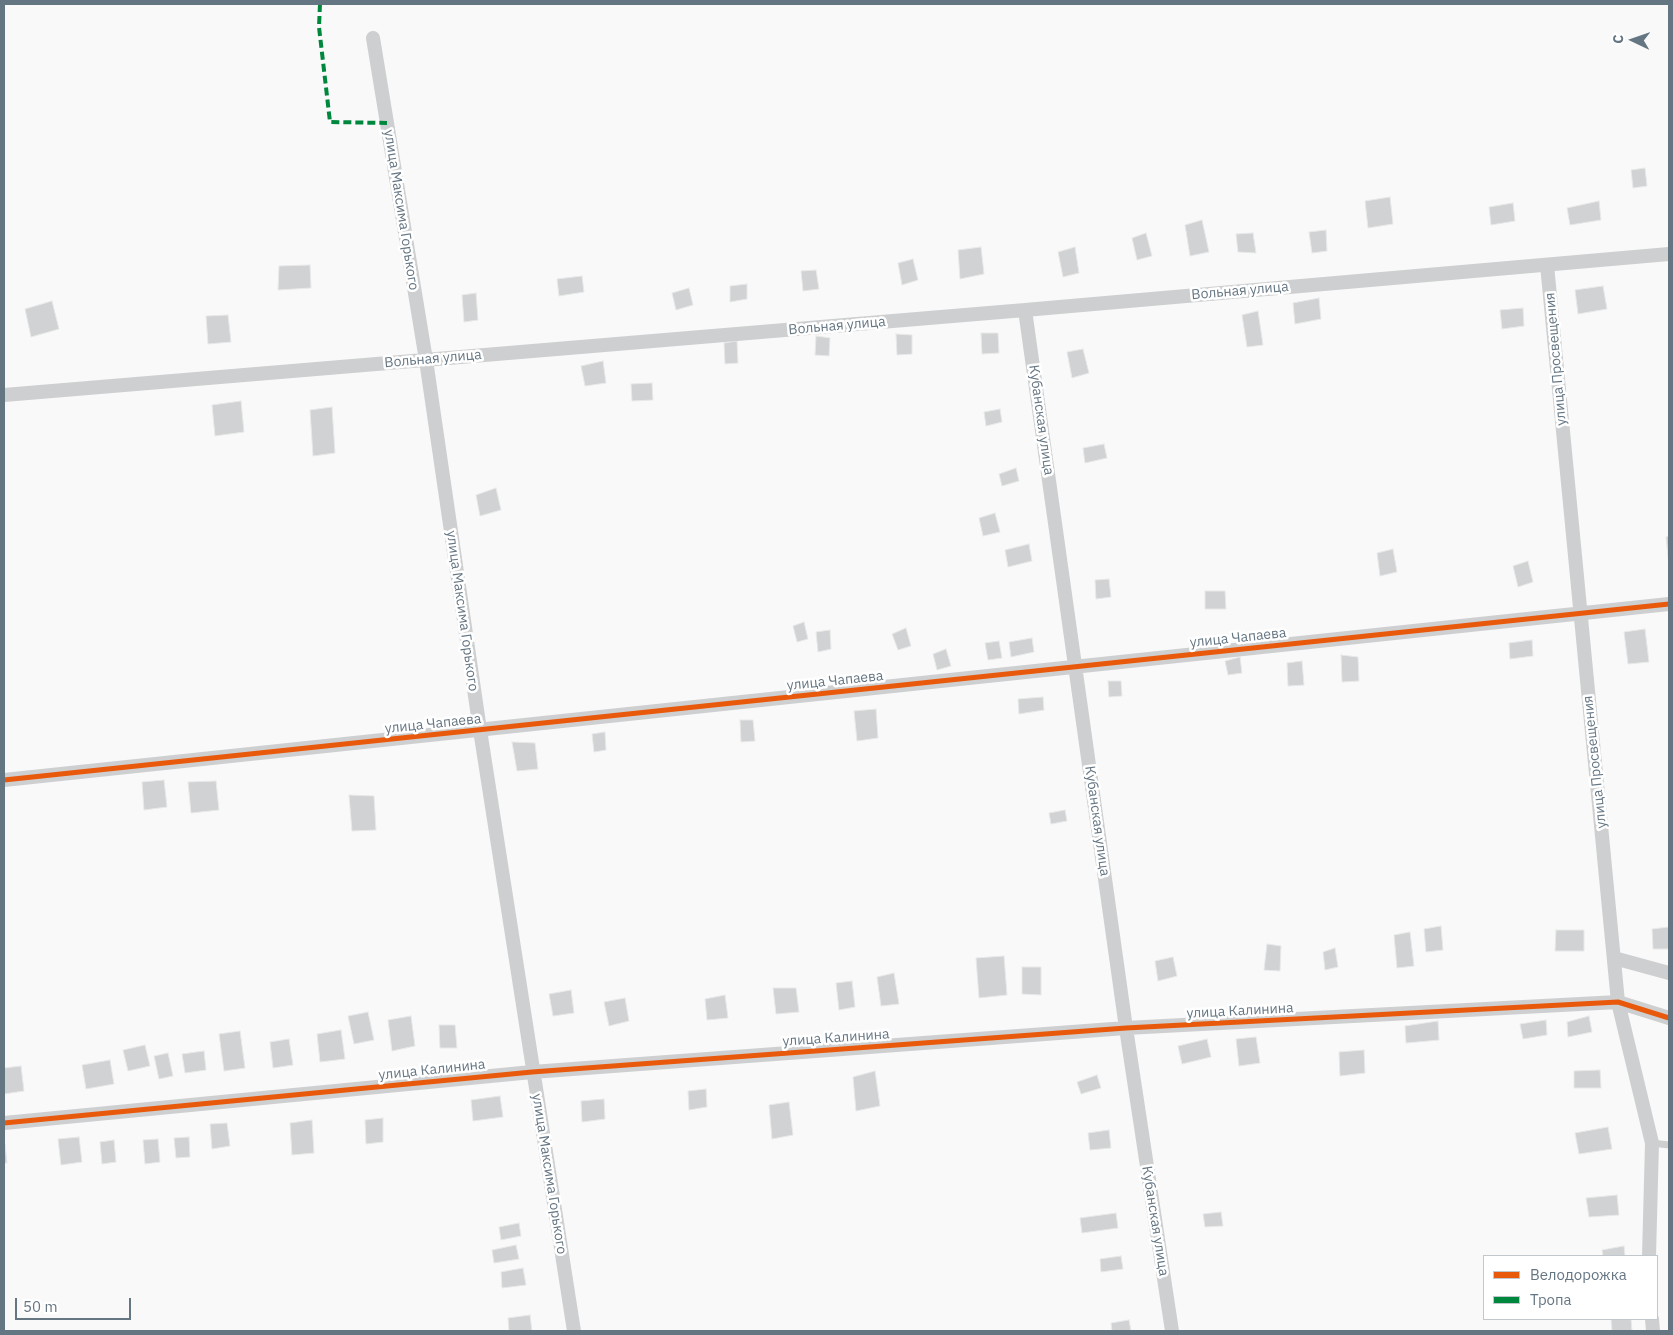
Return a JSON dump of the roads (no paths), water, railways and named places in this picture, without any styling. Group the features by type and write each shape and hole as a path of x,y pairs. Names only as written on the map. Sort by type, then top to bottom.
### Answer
{"street":[{"name":"улица Максима Горького","path":"373,38 426,360 532,1072 574,1331"},
{"name":"Вольная улица","path":"4,395 1026,310 1669,254"},
{"name":"улица Просвещения","path":"1547,265 1618,1002 1652,1144 1649,1255"},
{"name":"Кубанская улица","path":"1026,310 1126,1028 1172,1331"},
{"name":"улица Чапаева","path":"4,780 1669,604"},
{"path":"1614,958 1669,973"},
{"name":"улица Калинина","path":"4,1123 532,1072 1126,1028 1618,1002 1669,1018"}],"lane":[{"path":"1652,1144 1669,1145"}]}
